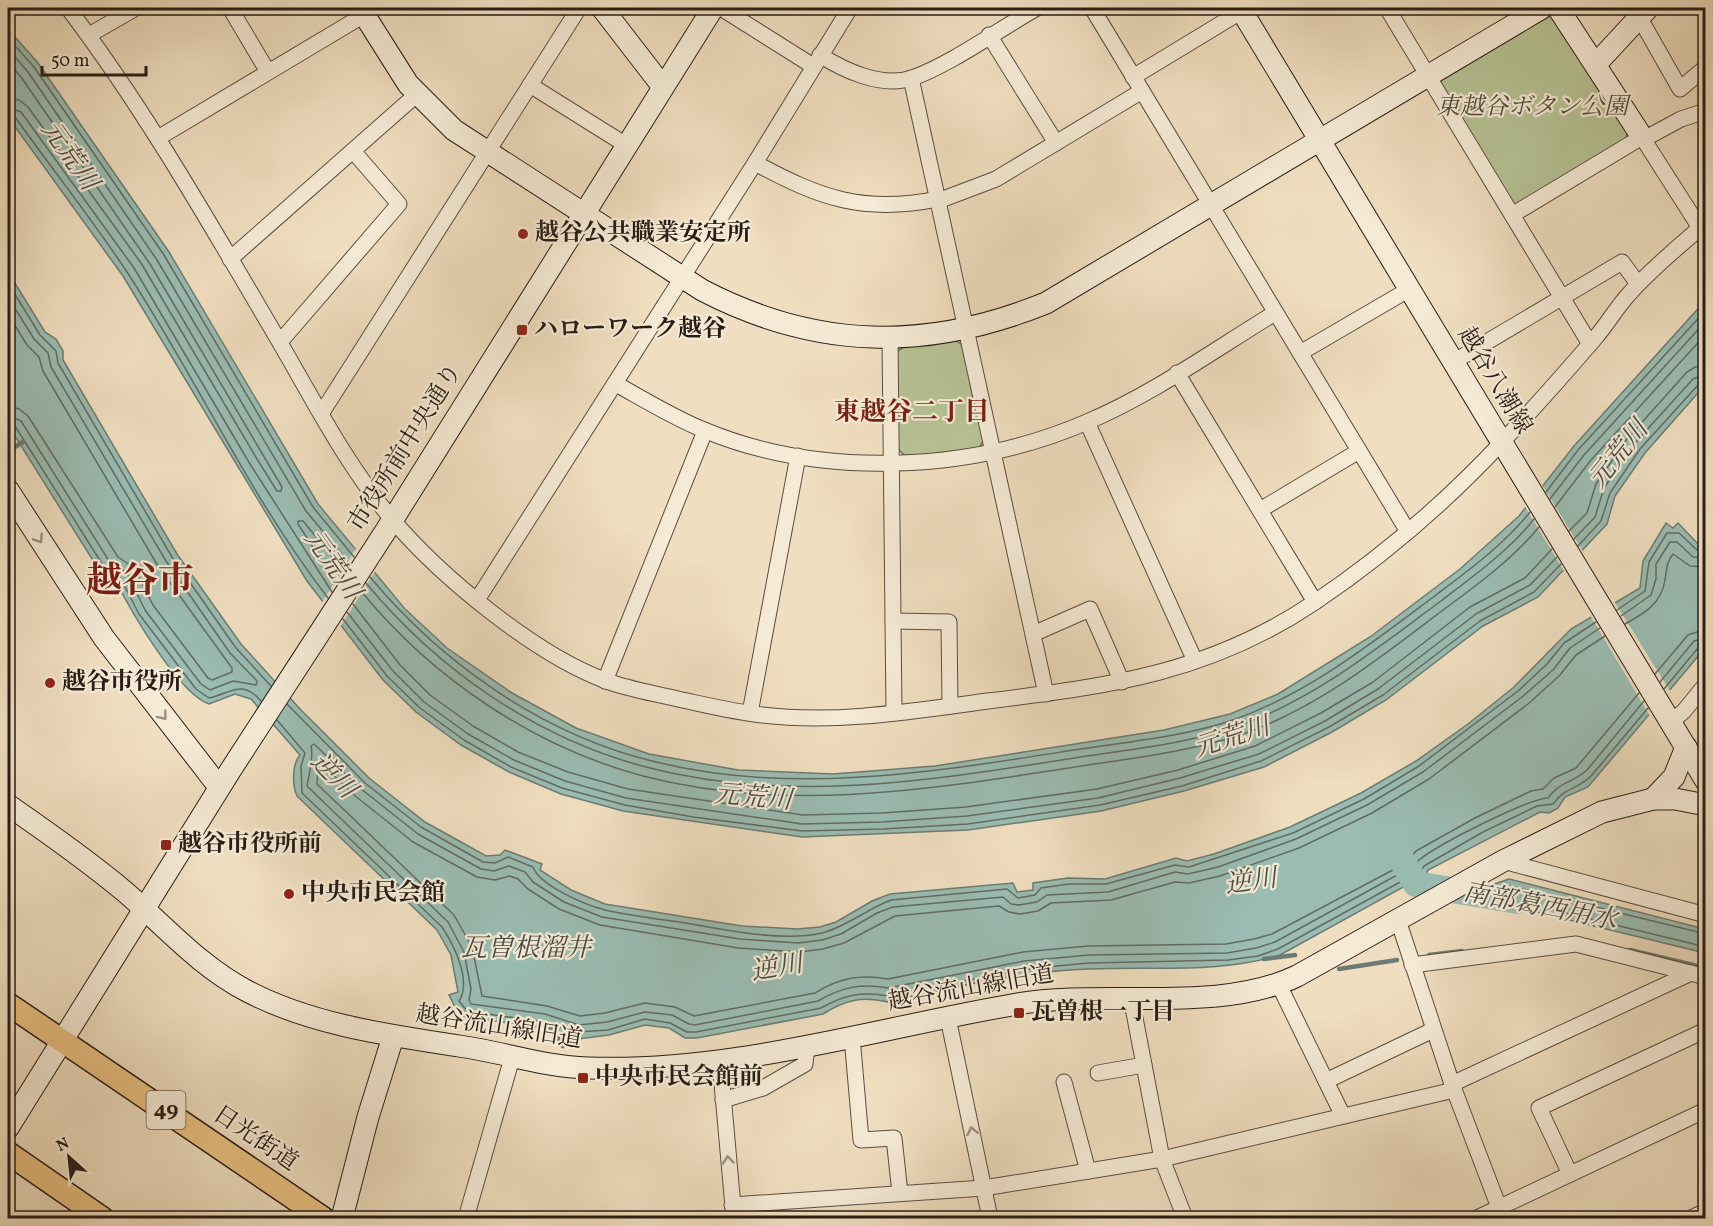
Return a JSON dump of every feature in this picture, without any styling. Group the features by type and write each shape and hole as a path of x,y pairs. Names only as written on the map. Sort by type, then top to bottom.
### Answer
{"main road":[{"name":"日光街道","path":"8,1004 323,1218"},
{"path":"8,1153 102,1218"}],"street":[{"path":"68,8 89,35 158,138 388,525 477,600 577,667 605,681 750,713 788,717 840,717 894,713 1046,694 1122,682 1164,672 1195,661 1257,637 1315,602 1505,449 1638,284 1700,228 1558,8"},
{"path":"89,35 136,8"},
{"path":"230,8 268,72"},
{"path":"321,414 579,8"},
{"path":"602,8 663,87"},
{"name":"市役所前中央通り","path":"8,1128 219,788 307,653 713,8"},
{"path":"721,8 817,61 869,78 911,78 1037,8"},
{"path":"477,600 616,384 850,8"},
{"path":"1092,8 1407,530"},
{"path":"1387,8 1590,344"},
{"path":"158,138 268,72 362,11 416,95 454,130 731,305 778,323 836,335 890,338 935,336 967,330 1046,303 1542,8"},
{"path":"1133,77 1241,9"},
{"name":"越谷八潮線","path":"1241,9 1408,290 1706,781"},
{"path":"1596,64 1641,11 1680,89 1706,67"},
{"path":"989,35 1056,143"},
{"path":"911,78 1046,694"},
{"path":"530,85 626,145"},
{"path":"755,163 798,187 847,201 900,206 938,200 996,179 1142,91"},
{"path":"230,259 416,95"},
{"path":"1512,215 1643,138 1681,119 1706,111"},
{"path":"279,342 399,204 354,151"},
{"path":"1452,362 1622,262 1638,284"},
{"path":"1300,353 1408,290"},
{"path":"616,384 705,430 798,456 892,463 993,452 1088,422 1177,373 1275,313"},
{"path":"890,338 894,713"},
{"path":"1177,373 1315,602"},
{"path":"1088,422 1195,661"},
{"path":"605,681 705,430"},
{"path":"1260,510 1359,451"},
{"path":"750,713 798,456"},
{"path":"8,490 104,638 219,788"},
{"path":"1033,634 1090,609 1122,682"},
{"path":"893,621 949,622 950,706"},
{"path":"1668,718 1684,711 1706,684"},
{"path":"1653,799 1674,777 1686,747"},
{"name":"越谷流山線旧道","path":"342,1218 393,1037 462,1046 512,1059 587,1068 635,1068 720,1061 1044,1000 1220,995 1278,985 1503,861 1602,812 1653,799 1675,799 1706,805"},
{"path":"8,805 103,874 199,960 246,990 274,1003 326,1020 393,1037"},
{"path":"1503,861 1706,915"},
{"path":"1398,920 1453,1087 1501,1213"},
{"path":"1412,965 1576,944 1698,975"},
{"path":"720,1061 733,1212 900,1193 984,1188 1162,1159 1343,1116 1453,1087 1698,975"},
{"path":"1278,985 1343,1116"},
{"path":"1131,997 1162,1159 1185,1218"},
{"path":"948,1018 990,1218"},
{"path":"1326,1081 1433,1030"},
{"path":"1570,1174 1539,1108 1706,1030"},
{"path":"852,1036 861,1140 894,1138 900,1193"},
{"path":"723,1100 763,1088 805,1064 807,1045"},
{"path":"466,1218 512,1059"},
{"path":"1098,1073 1144,1065"},
{"path":"1064,1082 1088,1171"},
{"path":"1477,1218 1501,1213 1570,1174 1706,1110"},
{"path":"1690,1218 1706,1211"}],"green space":[{"name":"東越谷ボタン公園","path":"1544,13 1553,17 1628,131 1625,141 1519,206 1510,204 1439,85 1441,75"},
{"path":"955,340 964,346 984,440 979,448 906,457 898,449 897,352 905,346"}],"water":[{"name":"元荒川","path":"8,29 38,63 169,252 318,504 405,609 447,648 512,693 576,728 649,754 738,770 833,774 935,766 1164,730 1230,714 1278,694 1370,637 1460,569 1519,516 1574,446 1705,301 1705,385 1645,453 1615,496 1607,524 1538,597 1483,626 1386,700 1332,732 1264,767 1184,791 1101,811 968,830 802,837 623,811 561,794 509,772 461,745 416,712 383,680 307,581 123,276 8,117"},
{"name":"瓦曽根溜井","path":"8,272 45,332 56,339 63,351 63,360 177,554 241,644 301,710 369,778 425,822 486,856 500,855 505,850 542,864 540,870 571,890 605,904 742,926 797,929 820,927 836,922 872,901 890,894 1013,883 1017,892 1033,890 1033,883 1068,878 1105,879 1176,858 1187,861 1214,854 1290,827 1361,793 1416,761 1468,724 1514,687 1571,629 1640,588 1643,561 1666,523 1673,528 1678,523 1700,546 1705,542 1705,648 1588,787 1565,797 1558,808 1549,813 1540,812 1428,870 1423,883 1414,888 1405,886 1280,955 1234,965 1210,967 1065,970 1014,976 888,1002 870,999 854,1000 823,1014 697,1038 685,1038 669,1028 645,1025 609,1035 578,1039 543,1028 465,1017 455,1007 449,995 458,992 451,955 437,930 297,796 294,775 295,764 300,755 251,699 235,694 209,704 184,685 156,650 116,581 104,578 8,425"},
{"path":"1509,879 1705,929 1705,953 1491,901 1482,894 1485,887"}],"pier":[{"path":"1541,483 1584,553 1565,573 1524,505"},
{"path":"357,547 376,570 339,629 321,604"},
{"path":"1614,601 1672,694 1651,718 1590,615"}],"waterway":[{"path":"10,450 23,442"},
{"name":"南部葛西用水","path":"1400,857 1416,884 1518,901"},
{"path":"1630,950 1706,968"},
{"path":"1429,955 1462,951"},
{"path":"1264,959 1295,955"},
{"path":"1339,969 1397,960"},
{"path":"551,1027 563,1046"}],"place":[{"name":"越谷公共職業安定所","path":"523,234"},
{"name":"ハローワーク越谷","path":"522,330"},
{"name":"越谷市役所","path":"50,683"},
{"name":"越谷市役所前","path":"166,845"},
{"name":"中央市民会館","path":"289,894"},
{"name":"瓦曽根一丁目","path":"1019,1013"},
{"name":"中央市民会館前","path":"583,1078"}],"district":[{"name":"東越谷二丁目","path":"912,413"},
{"name":"越谷市","path":"140,583"}],"water label":[{"name":"逆川","path":"333,776"},
{"name":"逆川","path":"1251,882"},
{"name":"逆川","path":"777,968"}]}
